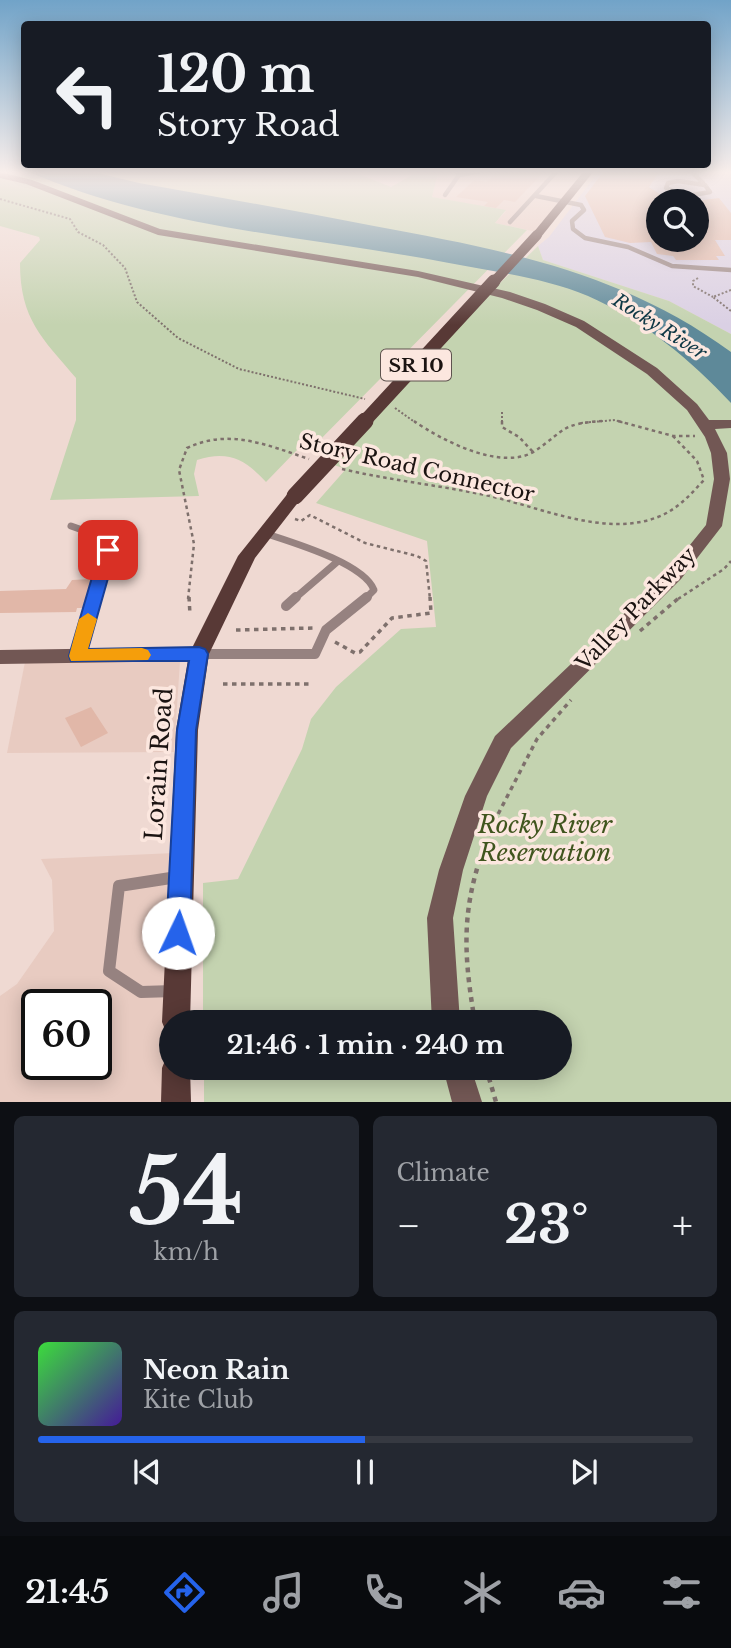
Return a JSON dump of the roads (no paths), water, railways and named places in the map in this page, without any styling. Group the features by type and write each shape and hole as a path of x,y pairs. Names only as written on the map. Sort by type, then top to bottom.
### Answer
{"main road":[{"name":"Lorain Road","path":"176,1010 187,730 199,654 228,591 247,556 295,496 546,222"},
{"path":"176,1080 176,1102"}],"street":[{"name":"Valley Parkway","path":"134,222 158,232 418,274 506,295 541,307 580,324 629,354 680,394 719,453 722,479 714,526 675,575 503,742 476,796 451,870 440,918 445,1010"},
{"path":"705,430 731,424"},
{"path":"0,657 199,654"},
{"path":"461,1080 467,1102"}],"lane":[{"path":"572,222 573,229 585,238 628,247 672,266 731,270"},
{"path":"71,526 106,538 108,543 78,656"},
{"path":"199,654 315,654 319,652 325,631 353,605 371,596 374,590 372,582 365,576 307,548 264,533"},
{"path":"286,606 337,562"},
{"path":"177,990 141,992 109,971 119,886 181,877"}],"water":[{"name":"Rocky River","path":"203,222 353,222 515,255 604,283 648,302 731,352 731,403 683,357 647,329 608,306 572,290 502,273"}],"park label":[{"name":"Rocky River Reservation","path":"545,839"}]}
